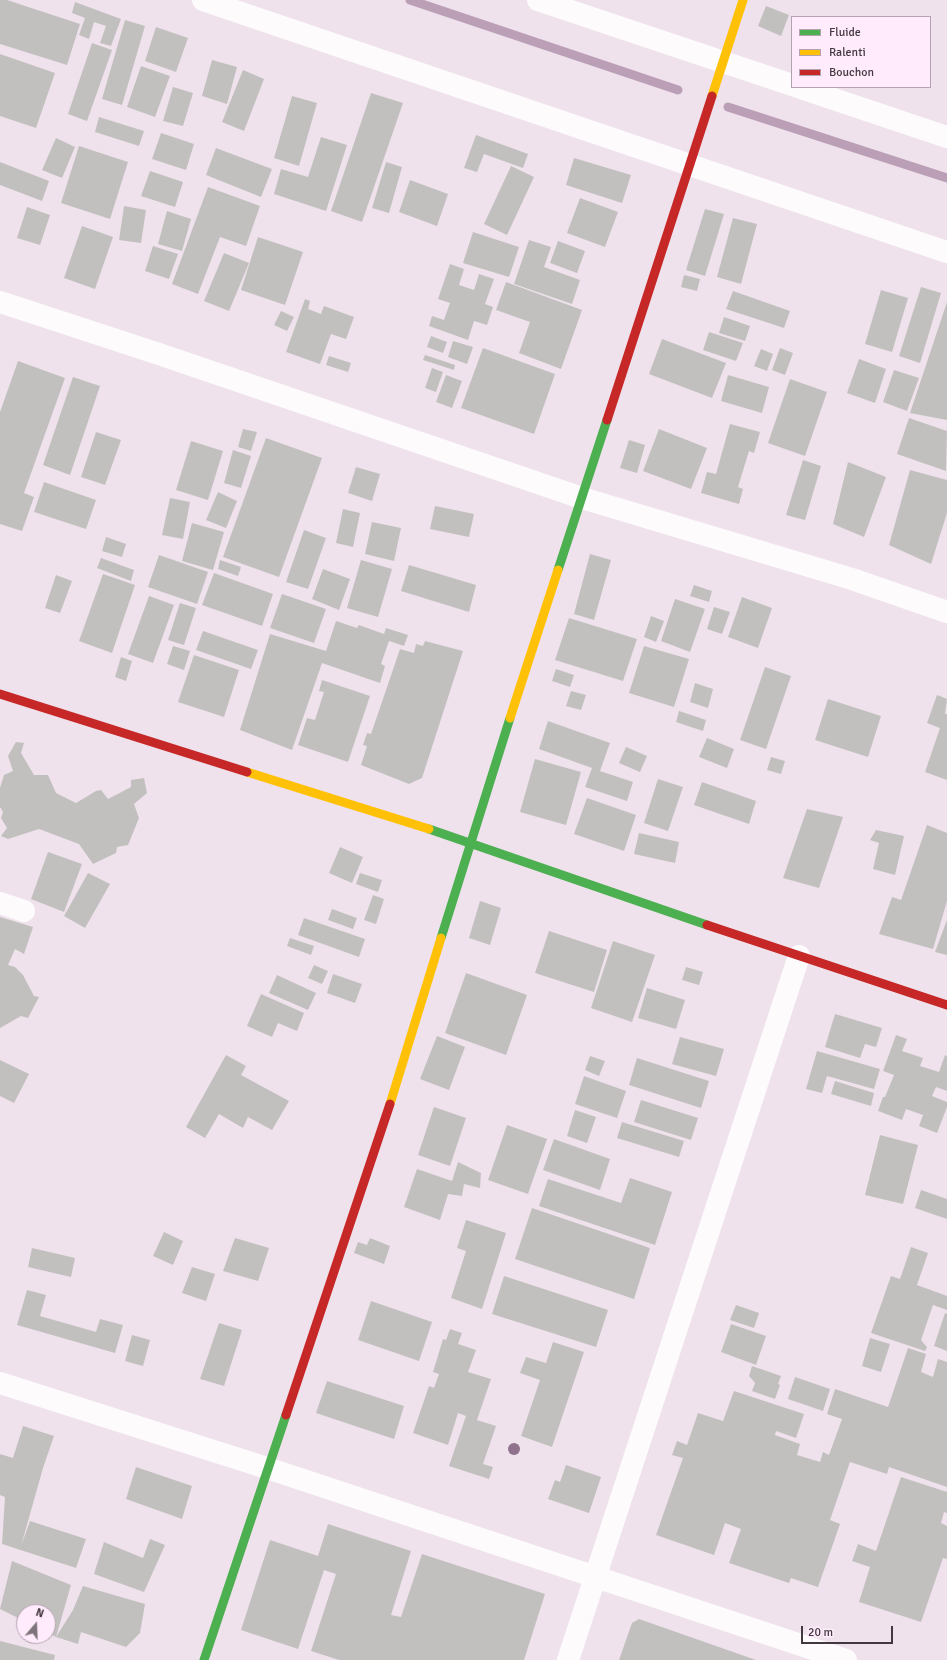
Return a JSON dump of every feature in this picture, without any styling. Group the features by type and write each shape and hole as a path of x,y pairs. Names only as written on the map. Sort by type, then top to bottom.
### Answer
{"street":[{"path":"203,0 947,252"},
{"path":"538,0 791,85"},
{"path":"204,1660 267,1468 385,1120 470,842 582,498 688,164 743,0"},
{"path":"801,88 947,137"},
{"path":"0,302 160,354 582,498 852,579 947,612"},
{"path":"0,694 470,842 799,956 947,1005"},
{"path":"0,903 24,912"},
{"path":"568,1660 799,956"},
{"path":"0,1384 267,1468 846,1660"}],"building":[{"path":"0,0 7,0 80,24 67,65 0,44"},
{"path":"75,2 121,19 111,46 100,43 106,26 94,22 89,39 79,35 85,18 72,13"},
{"path":"766,6 789,15 781,36 758,26"},
{"path":"125,20 145,26 122,105 102,99"},
{"path":"156,27 188,38 176,72 145,61"},
{"path":"92,43 112,50 87,121 68,114"},
{"path":"0,54 55,73 36,128 0,116"},
{"path":"212,60 237,67 227,104 202,96"},
{"path":"141,66 170,76 155,117 127,107"},
{"path":"243,70 264,79 244,131 222,122"},
{"path":"173,87 193,93 183,126 163,121"},
{"path":"371,93 403,103 362,222 331,211"},
{"path":"292,96 317,103 299,166 274,158"},
{"path":"99,117 144,131 139,146 95,132"},
{"path":"161,133 194,144 186,170 152,159"},
{"path":"476,135 528,154 523,168 484,154 477,172 464,168"},
{"path":"321,137 347,145 326,211 274,194 281,169 308,177"},
{"path":"56,138 75,147 62,178 42,170"},
{"path":"79,146 128,162 110,219 61,203"},
{"path":"216,148 272,169 261,197 206,175"},
{"path":"574,158 631,175 622,203 566,185"},
{"path":"0,162 49,181 42,201 0,185"},
{"path":"386,162 402,167 389,213 372,208"},
{"path":"511,166 534,177 507,235 484,224"},
{"path":"150,171 183,182 175,207 141,196"},
{"path":"410,180 448,194 437,226 399,212"},
{"path":"208,187 260,206 246,246 220,237 198,294 172,284"},
{"path":"580,198 618,212 605,247 567,233"},
{"path":"124,206 146,210 141,243 119,240"},
{"path":"27,207 50,215 40,245 17,238"},
{"path":"705,209 724,214 705,276 686,270"},
{"path":"167,211 191,219 182,251 158,244"},
{"path":"733,218 757,224 741,284 717,277"},
{"path":"82,226 113,237 95,289 64,278"},
{"path":"473,232 519,247 509,277 463,263"},
{"path":"258,237 303,252 285,305 241,290"},
{"path":"529,240 551,247 544,267 580,280 572,304 514,284"},
{"path":"558,241 585,251 577,273 550,263"},
{"path":"153,246 178,254 169,279 145,271"},
{"path":"224,253 249,263 229,311 204,301"},
{"path":"450,264 464,269 459,285 474,290 479,274 494,279 485,304 493,307 487,325 474,321 468,340 429,326 432,316 444,320 450,303 438,299"},
{"path":"684,275 700,279 697,291 681,287"},
{"path":"506,282 582,310 561,369 519,353 530,322 496,310"},
{"path":"921,287 941,293 920,363 899,356"},
{"path":"881,290 908,298 892,352 865,344"},
{"path":"733,291 790,311 784,328 726,309"},
{"path":"305,299 310,301 308,309 321,314 324,306 354,317 346,339 331,334 320,364 286,352"},
{"path":"947,302 947,420 910,413"},
{"path":"281,311 294,317 287,331 274,325"},
{"path":"724,317 750,326 745,341 719,333"},
{"path":"709,332 743,343 736,361 703,350"},
{"path":"431,336 447,342 443,353 427,347"},
{"path":"662,339 726,363 712,398 649,374"},
{"path":"453,341 473,347 467,364 448,357"},
{"path":"483,348 555,374 534,434 461,408"},
{"path":"780,348 793,353 785,375 772,370"},
{"path":"761,349 773,354 767,371 754,366"},
{"path":"425,355 455,365 454,370 423,360"},
{"path":"329,356 351,363 348,372 326,365"},
{"path":"859,359 886,369 875,403 847,393"},
{"path":"18,361 65,378 24,493 34,497 22,531 0,524 0,412"},
{"path":"432,368 443,372 436,392 425,388"},
{"path":"894,370 919,378 907,411 883,402"},
{"path":"446,375 462,381 452,408 436,402"},
{"path":"728,375 769,387 762,413 721,401"},
{"path":"73,377 100,386 70,475 43,465"},
{"path":"790,379 827,392 805,456 768,443"},
{"path":"909,418 947,431 946,471 897,454"},
{"path":"730,424 760,432 754,453 749,451 738,487 743,489 739,504 701,493 707,472 716,474"},
{"path":"243,429 257,432 251,451 238,447"},
{"path":"659,429 707,448 691,489 643,471"},
{"path":"96,432 121,440 105,485 81,477"},
{"path":"266,438 322,458 279,577 223,557"},
{"path":"629,440 645,445 637,473 620,468"},
{"path":"191,441 223,451 208,500 176,490"},
{"path":"233,450 251,456 241,488 224,483"},
{"path":"803,460 821,466 805,520 786,515"},
{"path":"848,462 886,477 864,537 833,524"},
{"path":"356,467 380,474 372,501 348,493"},
{"path":"910,470 947,480 947,513 931,564 889,545"},
{"path":"44,482 96,500 86,529 34,512"},
{"path":"218,492 237,501 226,528 206,520"},
{"path":"170,498 190,502 183,539 162,535"},
{"path":"435,506 474,514 469,537 430,529"},
{"path":"343,509 360,513 353,547 336,543"},
{"path":"372,522 401,528 394,561 365,554"},
{"path":"192,523 224,532 213,570 182,561"},
{"path":"304,530 326,538 308,589 286,582"},
{"path":"106,537 126,544 122,557 102,551"},
{"path":"590,554 611,560 594,620 574,614"},
{"path":"159,555 208,572 197,604 148,587"},
{"path":"101,558 134,570 131,581 97,568"},
{"path":"220,560 241,567 238,576 218,569"},
{"path":"361,560 392,569 378,617 347,608"},
{"path":"409,565 476,585 469,612 401,591"},
{"path":"323,569 350,579 339,610 312,599"},
{"path":"214,573 273,594 262,626 202,605"},
{"path":"103,574 135,585 112,653 79,641"},
{"path":"56,575 72,581 60,613 45,608"},
{"path":"694,585 712,591 709,602 690,596"},
{"path":"282,594 326,609 314,643 270,628"},
{"path":"149,596 174,605 153,663 128,654"},
{"path":"742,597 772,608 758,648 728,637"},
{"path":"675,599 705,609 690,652 661,641"},
{"path":"180,603 196,608 184,645 168,640"},
{"path":"714,607 730,612 722,634 707,629"},
{"path":"651,616 664,621 656,642 644,637"},
{"path":"569,618 637,639 623,681 555,660"},
{"path":"336,621 357,628 359,625 384,634 386,628 408,635 404,646 389,641 381,664 385,666 380,683 322,663 292,750 240,730 270,634 326,651"},
{"path":"203,631 258,650 251,669 196,650"},
{"path":"425,641 463,651 422,778 409,784 361,765 367,746 363,745 367,733 371,734 400,649 414,653 416,644 423,646"},
{"path":"173,646 190,651 184,670 167,664"},
{"path":"644,646 689,659 674,707 629,693"},
{"path":"194,655 239,670 224,717 178,702"},
{"path":"121,657 132,661 126,681 115,677"},
{"path":"765,667 791,676 766,749 740,740"},
{"path":"556,669 574,675 570,687 552,681"},
{"path":"322,680 370,696 348,762 298,745 307,718 315,720 324,692 319,691"},
{"path":"695,683 713,689 708,708 690,702"},
{"path":"571,691 586,695 581,710 566,706"},
{"path":"937,695 947,699 945,714 947,714 947,780 925,772 940,728 927,723"},
{"path":"828,699 881,716 868,757 815,740"},
{"path":"679,711 706,720 703,731 676,722"},
{"path":"548,721 610,743 600,771 633,782 627,801 585,787 592,768 539,749"},
{"path":"707,738 734,749 727,768 699,757"},
{"path":"16,742 24,743 21,753 34,775 48,775 56,793 76,803 96,791 101,790 108,799 131,787 131,780 144,778 147,793 134,804 139,818 128,845 117,847 116,853 93,864 79,844 39,829 8,839 1,836 7,828 1,818 3,812 0,807 0,788 4,775 13,771 8,756"},
{"path":"626,747 647,756 640,772 619,763"},
{"path":"771,757 785,761 781,774 767,770"},
{"path":"535,759 581,772 566,825 520,812"},
{"path":"658,779 683,787 668,831 644,823"},
{"path":"702,782 756,801 749,824 694,805"},
{"path":"587,798 636,815 624,851 574,834"},
{"path":"807,809 843,817 819,888 783,878"},
{"path":"927,825 947,833 947,901 933,949 879,934 892,897 901,900"},
{"path":"876,830 904,836 895,875 873,869 879,843 870,840"},
{"path":"639,833 679,842 675,863 634,854"},
{"path":"340,847 363,857 352,883 329,873"},
{"path":"48,852 82,864 64,912 31,899"},
{"path":"88,873 110,884 85,928 64,916"},
{"path":"360,873 382,880 378,892 356,884"},
{"path":"373,895 384,899 376,924 364,920"},
{"path":"480,901 501,908 490,945 469,938"},
{"path":"332,909 357,918 353,929 328,920"},
{"path":"0,917 33,927 24,954 15,949 8,965 15,967 23,975 34,996 39,997 28,1018 21,1016 0,1028"},
{"path":"304,918 365,939 359,957 298,935"},
{"path":"947,920 947,955 935,952"},
{"path":"549,931 607,950 594,992 535,973"},
{"path":"290,938 314,946 311,955 287,946"},
{"path":"613,941 655,955 632,1022 591,1008"},
{"path":"314,965 328,971 322,984 308,978"},
{"path":"686,967 703,972 699,985 682,980"},
{"path":"466,973 527,995 506,1055 445,1033"},
{"path":"333,974 362,984 355,1003 327,993"},
{"path":"277,975 316,993 308,1010 269,993"},
{"path":"647,988 685,1000 676,1029 638,1018"},
{"path":"261,994 304,1013 297,1031 278,1023 272,1037 247,1026"},
{"path":"835,1014 882,1028 876,1047 865,1044 860,1058 825,1047"},
{"path":"896,1035 907,1039 902,1051 923,1058 920,1066 939,1072 945,1055 947,1056 947,1091 936,1087 932,1096 947,1102 947,1107 937,1133 919,1126 923,1115 906,1109 902,1120 878,1111 894,1075 883,1071"},
{"path":"437,1036 465,1047 449,1090 420,1079"},
{"path":"680,1037 724,1049 716,1076 672,1064"},
{"path":"817,1051 880,1069 874,1089 827,1076 822,1093 806,1089"},
{"path":"226,1055 246,1066 241,1075 289,1101 272,1130 248,1117 243,1128 219,1114 205,1138 186,1127"},
{"path":"590,1056 605,1061 599,1076 585,1070"},
{"path":"637,1058 709,1081 701,1108 629,1085"},
{"path":"0,1060 29,1074 14,1103 0,1096"},
{"path":"584,1076 626,1091 617,1118 575,1104"},
{"path":"835,1081 874,1093 871,1106 831,1094"},
{"path":"641,1100 698,1118 691,1140 634,1122"},
{"path":"434,1107 466,1118 450,1166 418,1155"},
{"path":"575,1110 596,1117 587,1143 567,1136"},
{"path":"622,1122 684,1141 679,1157 617,1138"},
{"path":"507,1125 547,1139 528,1194 488,1180"},
{"path":"880,1135 918,1145 903,1204 865,1195"},
{"path":"554,1139 610,1159 600,1190 543,1170"},
{"path":"458,1162 481,1173 480,1188 464,1184 462,1196 448,1194 440,1220 404,1207 417,1169 452,1181"},
{"path":"630,1178 672,1192 655,1245 539,1206 548,1179 621,1203"},
{"path":"921,1190 947,1199 947,1219 915,1208"},
{"path":"532,1208 650,1248 634,1299 515,1259"},
{"path":"466,1220 506,1233 482,1309 451,1298 466,1251 457,1248"},
{"path":"164,1232 183,1241 173,1265 153,1256"},
{"path":"235,1238 269,1248 258,1281 223,1271"},
{"path":"370,1238 390,1246 384,1264 354,1253 358,1242 367,1245"},
{"path":"911,1247 928,1253 917,1285 947,1296 947,1310 933,1305 921,1340 927,1347 925,1351 871,1333 891,1276 900,1279"},
{"path":"32,1248 75,1258 71,1277 28,1267"},
{"path":"192,1267 215,1274 206,1301 182,1293"},
{"path":"504,1276 608,1310 596,1347 492,1314"},
{"path":"27,1290 46,1295 40,1316 96,1332 100,1319 123,1325 115,1353 17,1325"},
{"path":"371,1301 432,1322 419,1361 358,1340"},
{"path":"736,1305 759,1313 754,1328 730,1320"},
{"path":"945,1313 947,1314 947,1351 934,1346"},
{"path":"219,1323 242,1330 224,1386 200,1379"},
{"path":"731,1324 766,1336 756,1365 721,1352"},
{"path":"450,1329 462,1333 458,1344 476,1350 468,1372 491,1379 477,1420 496,1426 483,1464 493,1467 489,1479 449,1466 466,1416 458,1413 448,1445 413,1433 429,1386 434,1388 439,1374 433,1372 443,1339 446,1340"},
{"path":"132,1335 150,1340 143,1366 125,1361"},
{"path":"870,1338 890,1344 881,1372 862,1366"},
{"path":"553,1342 584,1352 552,1447 521,1436 540,1380 520,1373 526,1357 546,1363"},
{"path":"908,1348 926,1354 921,1372 933,1377 938,1359 947,1362 947,1487 889,1467 887,1474 850,1462 830,1520 840,1524 818,1587 791,1578 789,1583 729,1563 741,1529 725,1523 714,1555 656,1535 683,1458 672,1455 677,1441 687,1445 698,1413 723,1421 734,1391 804,1414 796,1438 776,1431 775,1435 800,1444 797,1455 820,1462 823,1452 829,1455 842,1419 827,1414 835,1389 888,1407"},
{"path":"752,1366 781,1376 778,1384 780,1385 775,1399 752,1391 755,1383 749,1376"},
{"path":"795,1377 830,1389 823,1411 788,1399"},
{"path":"327,1381 404,1406 394,1439 316,1413"},
{"path":"23,1426 54,1436 43,1468 21,1546 30,1521 86,1539 76,1568 2,1544 5,1497 0,1495 0,1454 13,1458"},
{"path":"566,1465 601,1477 589,1513 548,1499 555,1480 560,1482"},
{"path":"136,1467 192,1486 182,1519 126,1499"},
{"path":"901,1477 947,1492 947,1513 944,1512 941,1523 947,1526 947,1559 943,1558 921,1622 859,1602 870,1567 852,1561 858,1544 876,1551"},
{"path":"328,1524 411,1551 391,1615 401,1617 422,1554 545,1594 524,1660 339,1660 311,1651 336,1574 324,1570 298,1649 241,1630 270,1540 318,1556"},
{"path":"150,1539 165,1545 144,1592 94,1574 104,1542 143,1558"},
{"path":"12,1561 71,1585 56,1637 56,1604 16,1604 16,1617 0,1609"},
{"path":"83,1586 145,1604 140,1633 126,1647 81,1632 78,1644 56,1637 73,1610"},
{"path":"639,1619 756,1660 619,1660 632,1623"},
{"path":"0,1641 55,1655 54,1660 0,1660"}],"waterway":[{"path":"410,0 678,90"},
{"path":"728,107 947,178"}],"traffic: fast":[{"path":"558,570 607,420"},
{"path":"441,938 510,718"},
{"path":"429,829 707,925"},
{"path":"204,1660 286,1415"}],"traffic: slow":[{"path":"712,96 743,0"},
{"path":"510,718 558,570"},
{"path":"247,772 429,829"},
{"path":"390,1104 441,938"}],"traffic: jam":[{"path":"607,420 712,96"},
{"path":"0,694 247,772"},
{"path":"707,925 947,1005"},
{"path":"286,1415 390,1104"}]}
